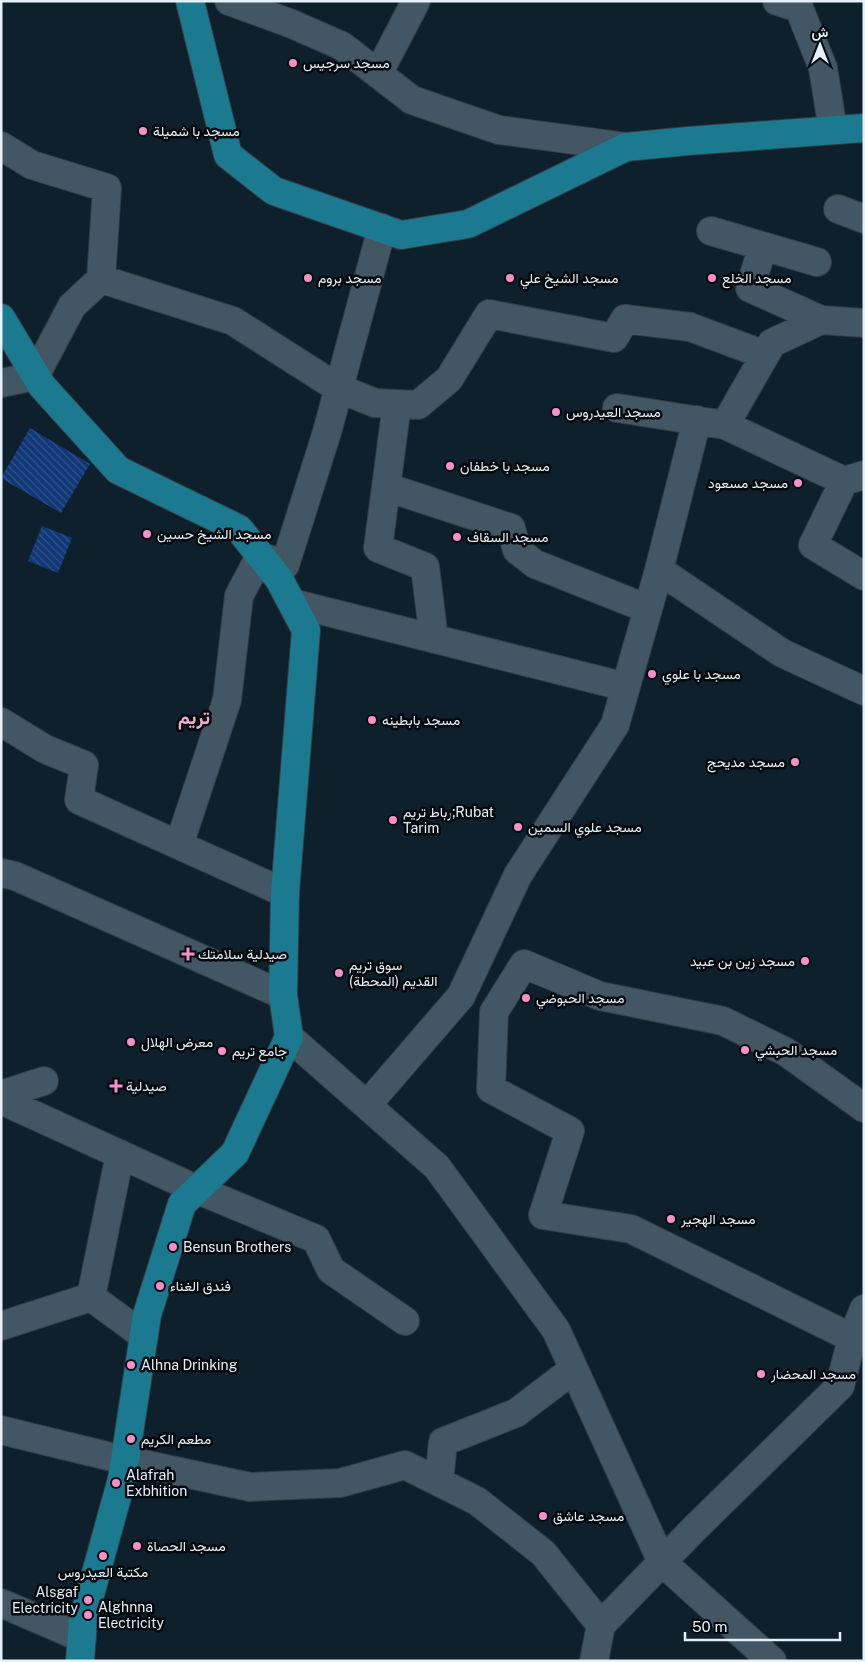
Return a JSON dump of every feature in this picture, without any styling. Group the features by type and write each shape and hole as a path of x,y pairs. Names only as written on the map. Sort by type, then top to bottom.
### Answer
{"main road":[{"path":"190,1 228,155 274,191 401,235 468,224 626,147 864,128"},
{"path":"1,318 42,386 118,470 239,529 279,579 306,630 285,893 283,994 289,1037 235,1153 182,1204 147,1315 122,1479 83,1620 81,1649"}],"street":[{"path":"229,1 292,24 342,46 412,100 500,130 626,147"},
{"path":"378,74 416,1"},
{"path":"777,1 799,8 823,68 834,130"},
{"path":"1,146 32,165 107,188 101,279 72,306 35,376 1,383"},
{"path":"838,209 864,219"},
{"path":"179,845 227,700 239,596 260,556 285,564 327,432 382,228"},
{"path":"711,231 817,262"},
{"path":"763,246 750,288 821,320 864,323"},
{"path":"101,279 233,321 338,388 375,403 418,405 450,379 489,314 614,338 625,319 690,327 765,355"},
{"path":"725,425 772,343 821,320"},
{"path":"397,404 378,548 425,567 434,639"},
{"path":"617,408 725,425 854,478 813,545 864,576"},
{"path":"367,1105 461,996 518,875 615,725 659,570 697,420"},
{"path":"386,487 511,528 517,550 535,564 648,609"},
{"path":"659,570 782,653 864,691"},
{"path":"292,603 626,687"},
{"path":"1,722 45,749 84,765 79,800 285,893"},
{"path":"6,870 283,994"},
{"path":"852,1338 631,1229 542,1215 570,1131 491,1089 494,1012 524,964 600,996 723,1021 786,1052 864,1108"},
{"path":"289,1037 437,1167 556,1330 662,1562 772,1661"},
{"path":"1,1095 44,1082"},
{"path":"1,1100 198,1190 316,1239 331,1270 405,1321"},
{"path":"91,1297 120,1154"},
{"path":"1,1326 91,1297"},
{"path":"91,1297 144,1336"},
{"path":"594,1661 601,1625 840,1386 852,1338 864,1309"},
{"path":"439,1482 443,1442 516,1413 574,1369"},
{"path":"1,1430 124,1460 250,1487 340,1483 405,1464 477,1501 542,1552 601,1625"},
{"path":"1,1603 81,1649"}],"building":[{"path":"30,428 90,464 61,513 1,478"},
{"path":"42,526 72,538 58,573 28,561"}],"place":[{"name":"مسجد سرجيس","path":"293,63"},
{"name":"مسجد با شميلة","path":"143,131"},
{"name":"مسجد بروم","path":"308,278"},
{"name":"مسجد الشيخ علي","path":"510,278"},
{"name":"مسجد الخلع","path":"712,278"},
{"name":"مسجد العيدروس","path":"556,412"},
{"name":"مسجد با خطفان","path":"450,466"},
{"name":"مسجد مسعود","path":"798,483"},
{"name":"مسجد الشيخ حسين","path":"147,534"},
{"name":"مسجد السقاف","path":"457,537"},
{"name":"مسجد با علوي","path":"652,674"},
{"name":"مسجد بابطينه","path":"372,720"},
{"name":"مسجد مديحج","path":"795,762"},
{"name":"رباط تريم;Rubat Tarim","path":"393,820"},
{"name":"مسجد علوي السمين","path":"518,827"},
{"name":"صيدلية سلامتك","path":"188,954"},
{"name":"مسجد زين بن عبيد","path":"805,961"},
{"name":"سوق تريم القديم (المحطة)","path":"339,973"},
{"name":"مسجد الحبوضي","path":"526,998"},
{"name":"معرض الهلال","path":"131,1042"},
{"name":"مسجد الحبشي","path":"745,1050"},
{"name":"جامع تريم","path":"222,1051"},
{"name":"صيدلية","path":"116,1086"},
{"name":"مسجد الهجير","path":"671,1219"},
{"name":"Bensun Brothers","path":"173,1247"},
{"name":"فندق الغناء","path":"160,1286"},
{"name":"Alhna Drinking","path":"131,1365"},
{"name":"مسجد المحضار","path":"761,1374"},
{"name":"مطعم الكريم","path":"131,1439"},
{"name":"Alafrah Exbhition","path":"116,1483"},
{"name":"مسجد عاشق","path":"543,1516"},
{"name":"مسجد الحصاة","path":"137,1546"},
{"name":"مكتبة العيدروس","path":"103,1556"},
{"name":"Alsgaf Electricity","path":"88,1600"},
{"name":"Alghnna Electricity","path":"88,1615"}],"district":[{"name":"تريم","path":"194,717"}]}
